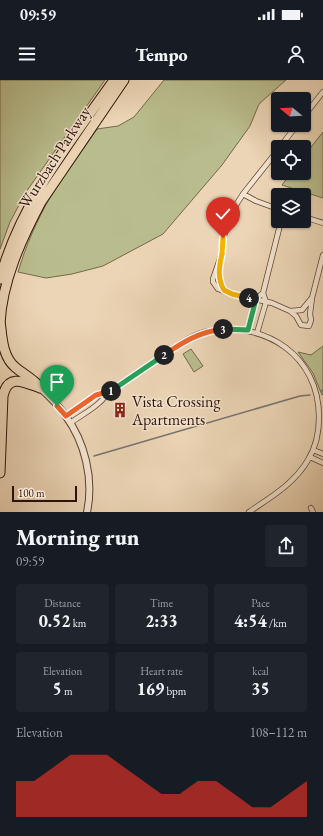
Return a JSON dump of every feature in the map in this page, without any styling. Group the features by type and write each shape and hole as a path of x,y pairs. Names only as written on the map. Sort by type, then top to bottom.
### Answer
{"highway":[{"name":"Wurzbach Parkway","path":"0,324 7,270 18,227 33,198 114,80"},
{"name":"Wurzbach Parkway","path":"0,279 7,270 41,202 124,80"},
{"path":"0,320 7,357 14,366 34,380 40,388"},
{"path":"0,473 3,396 6,387 11,382 16,381 40,388"}],"street":[{"path":"311,107 323,92"},
{"path":"285,140 292,132"},
{"path":"271,159 236,205 223,238 219,265 220,282 224,290 232,294 256,299 290,311 296,316 301,325 309,326 311,320 310,314 312,298 323,255"},
{"path":"243,194 271,206"},
{"path":"311,220 323,224"},
{"path":"257,333 266,302 263,293 279,228"},
{"path":"248,330 256,299 263,293"},
{"path":"290,311 302,310 312,298"},
{"path":"252,316 261,318"},
{"path":"70,423 100,403 110,391 198,334 207,331 248,330 272,339 291,352 306,368 316,394 319,412 318,430 310,457 299,473 289,484 249,512"},
{"path":"40,388 66,416 78,437 86,462 89,489 87,512"},
{"path":"66,416 96,395 110,391"},
{"path":"313,450 323,454"},
{"path":"310,457 323,463"}],"green space":[{"path":"0,80 105,80 26,192 10,222 0,249"},
{"path":"164,80 286,80 259,104 250,126 222,165 163,234 103,266 72,274 46,278 18,272 28,242 46,205 62,179 97,129 118,126 134,117"},
{"path":"323,132 323,198 311,194 311,188 291,188 282,185 286,180 311,180 311,147"},
{"path":"323,346 322,395 313,373 298,352 311,355"},
{"path":"191,349 203,366 194,372 183,354"}],"waterway":[{"path":"94,456 300,396 310,395"}],"place":[{"name":"Vista Crossing Apartments","path":"120,410"}],"route":[{"path":"57,406 66,416 96,395 110,391 198,334 207,331 236,329 248,330 256,299 232,294 224,290 221,285 219,278 219,265 223,238"}]}
